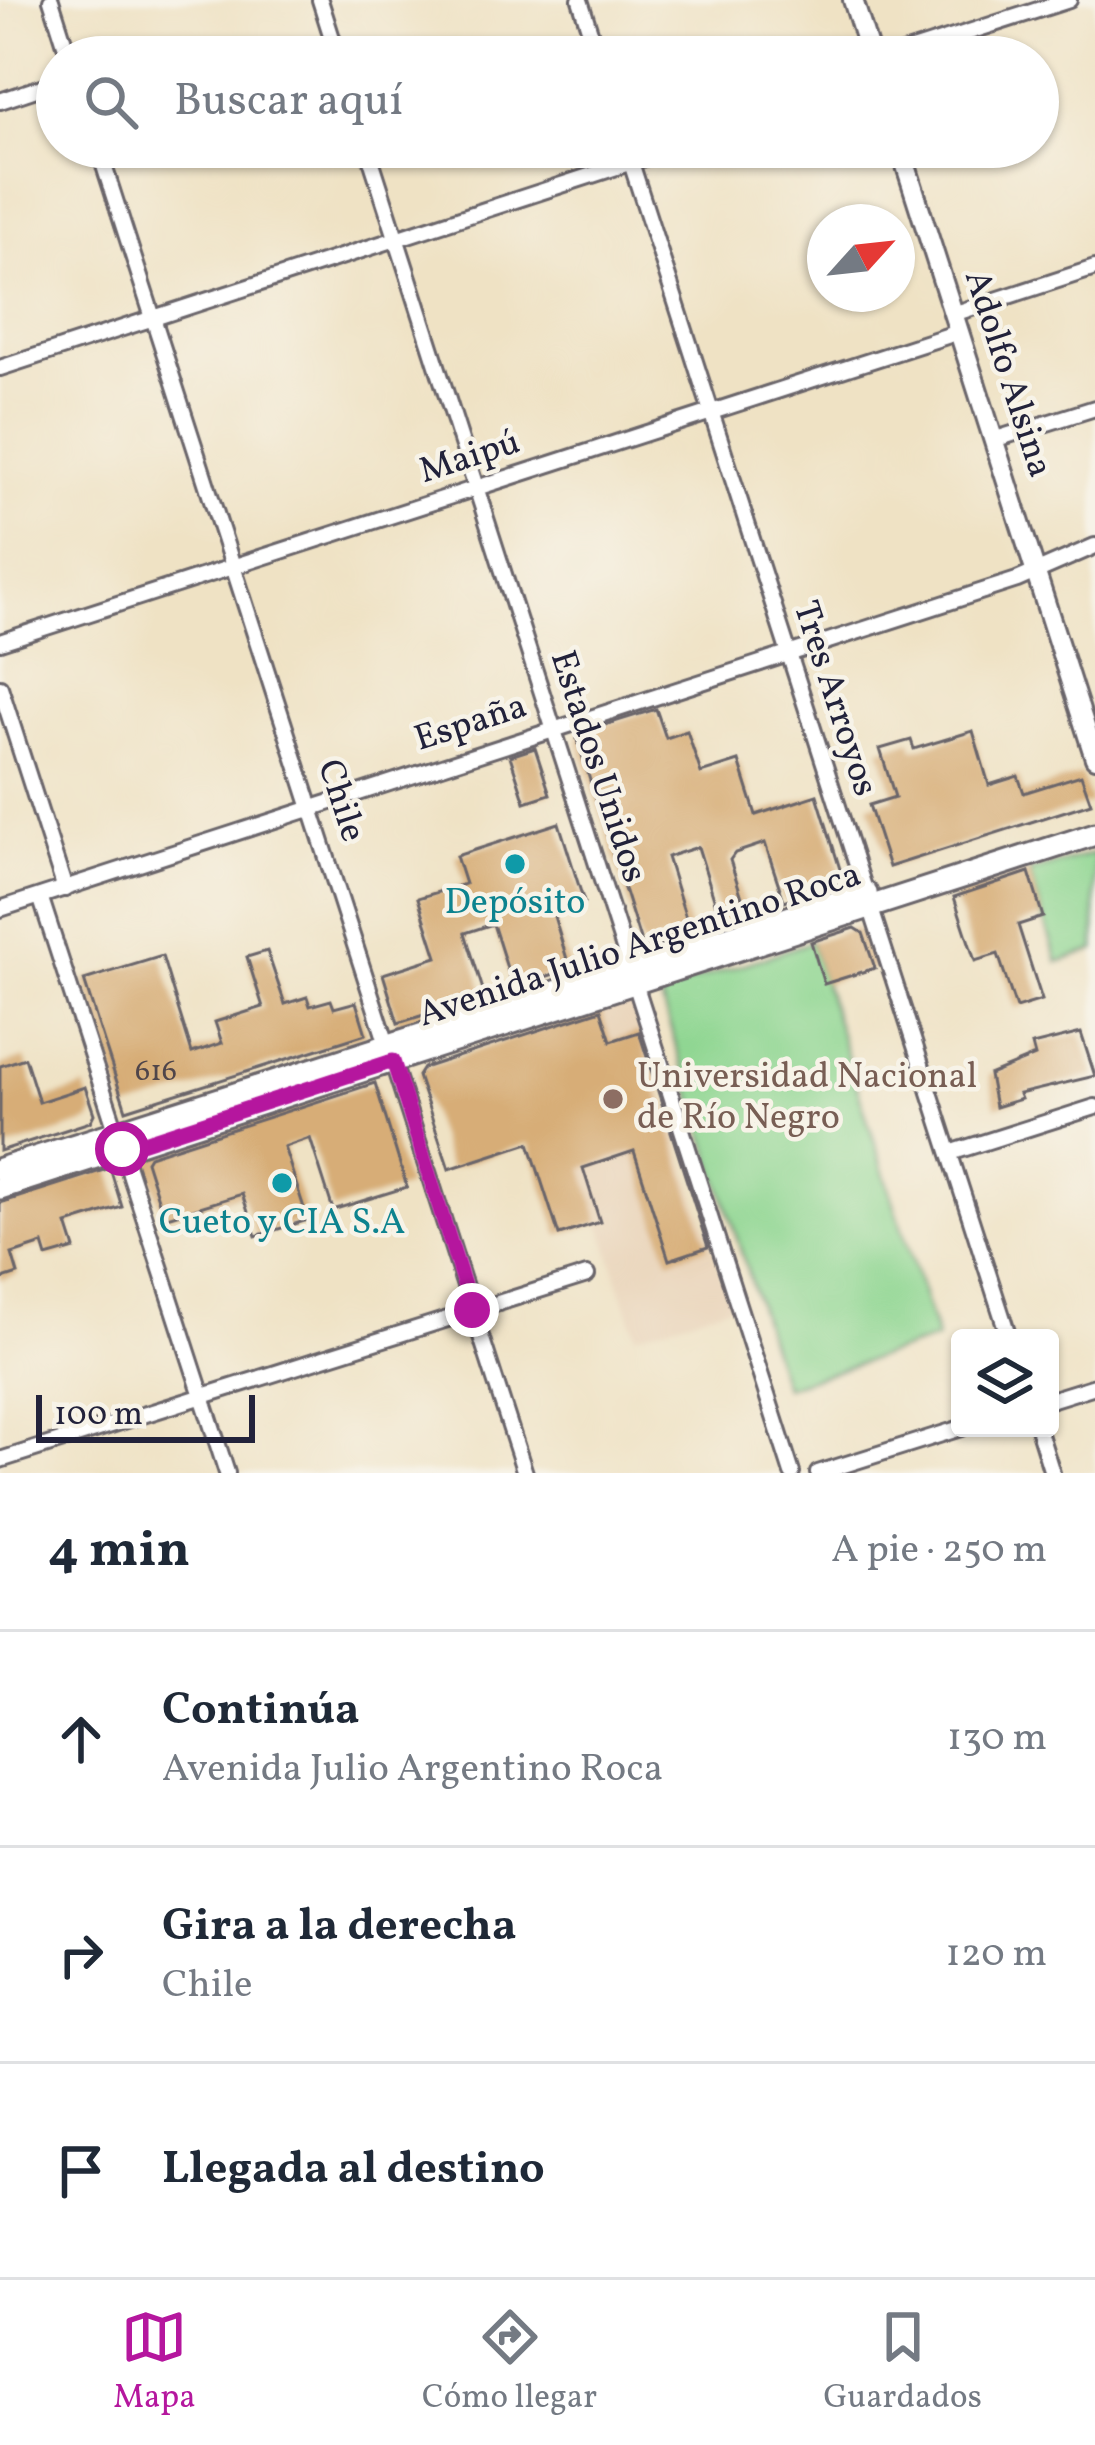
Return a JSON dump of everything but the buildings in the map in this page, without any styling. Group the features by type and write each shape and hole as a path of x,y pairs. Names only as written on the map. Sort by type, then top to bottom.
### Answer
{"main road":[{"path":"853,0 864,36"},
{"name":"Adolfo Alsina","path":"907,168 1095,758"},
{"name":"Avenida Julio Argentino Roca","path":"867,900 1095,819"},
{"name":"Avenida Julio Argentino Roca","path":"0,1188 120,1140 867,900 1095,834"},
{"name":"Avenida Julio Argentino Roca","path":"0,1169 120,1140"}],"street":[{"path":"51,0 62,36"},
{"path":"320,0 331,36"},
{"path":"580,0 591,36"},
{"path":"957,36 1069,0"},
{"path":"0,101 36,89"},
{"name":"Chile","path":"105,168 525,1473"},
{"name":"Estados Unidos","path":"374,168 792,1473"},
{"path":"0,368 397,240 591,168"},
{"name":"Tres Arroyos","path":"633,168 1006,1329"},
{"name":"Maipú","path":"0,642 710,412 1095,268"},
{"path":"993,440 1095,408"},
{"name":"España","path":"0,909 788,653 1095,546"},
{"path":"0,687 64,889"},
{"path":"40,896 226,1473"},
{"path":"950,1153 1095,1107"},
{"path":"0,1460 587,1275"},
{"path":"1059,1397 1095,1386"},
{"path":"818,1473 951,1431"},
{"path":"1041,1437 1052,1473"}],"shaded area":[{"name":"Universidad Nacional de Río Negro","path":"633,1000 731,1305 636,1335 538,1030"}],"green space":[{"path":"1095,853 1095,950 1058,962 1029,872"},
{"path":"811,942 937,1339 784,1387 659,992"}],"place":[{"name":"Depósito","path":"515,864"},
{"name":"Universidad Nacional de Río Negro","path":"613,1099"},
{"name":"Cueto y CIA S.A","path":"282,1183"}],"route":[{"path":"122,1149 393,1061 472,1310"}]}
